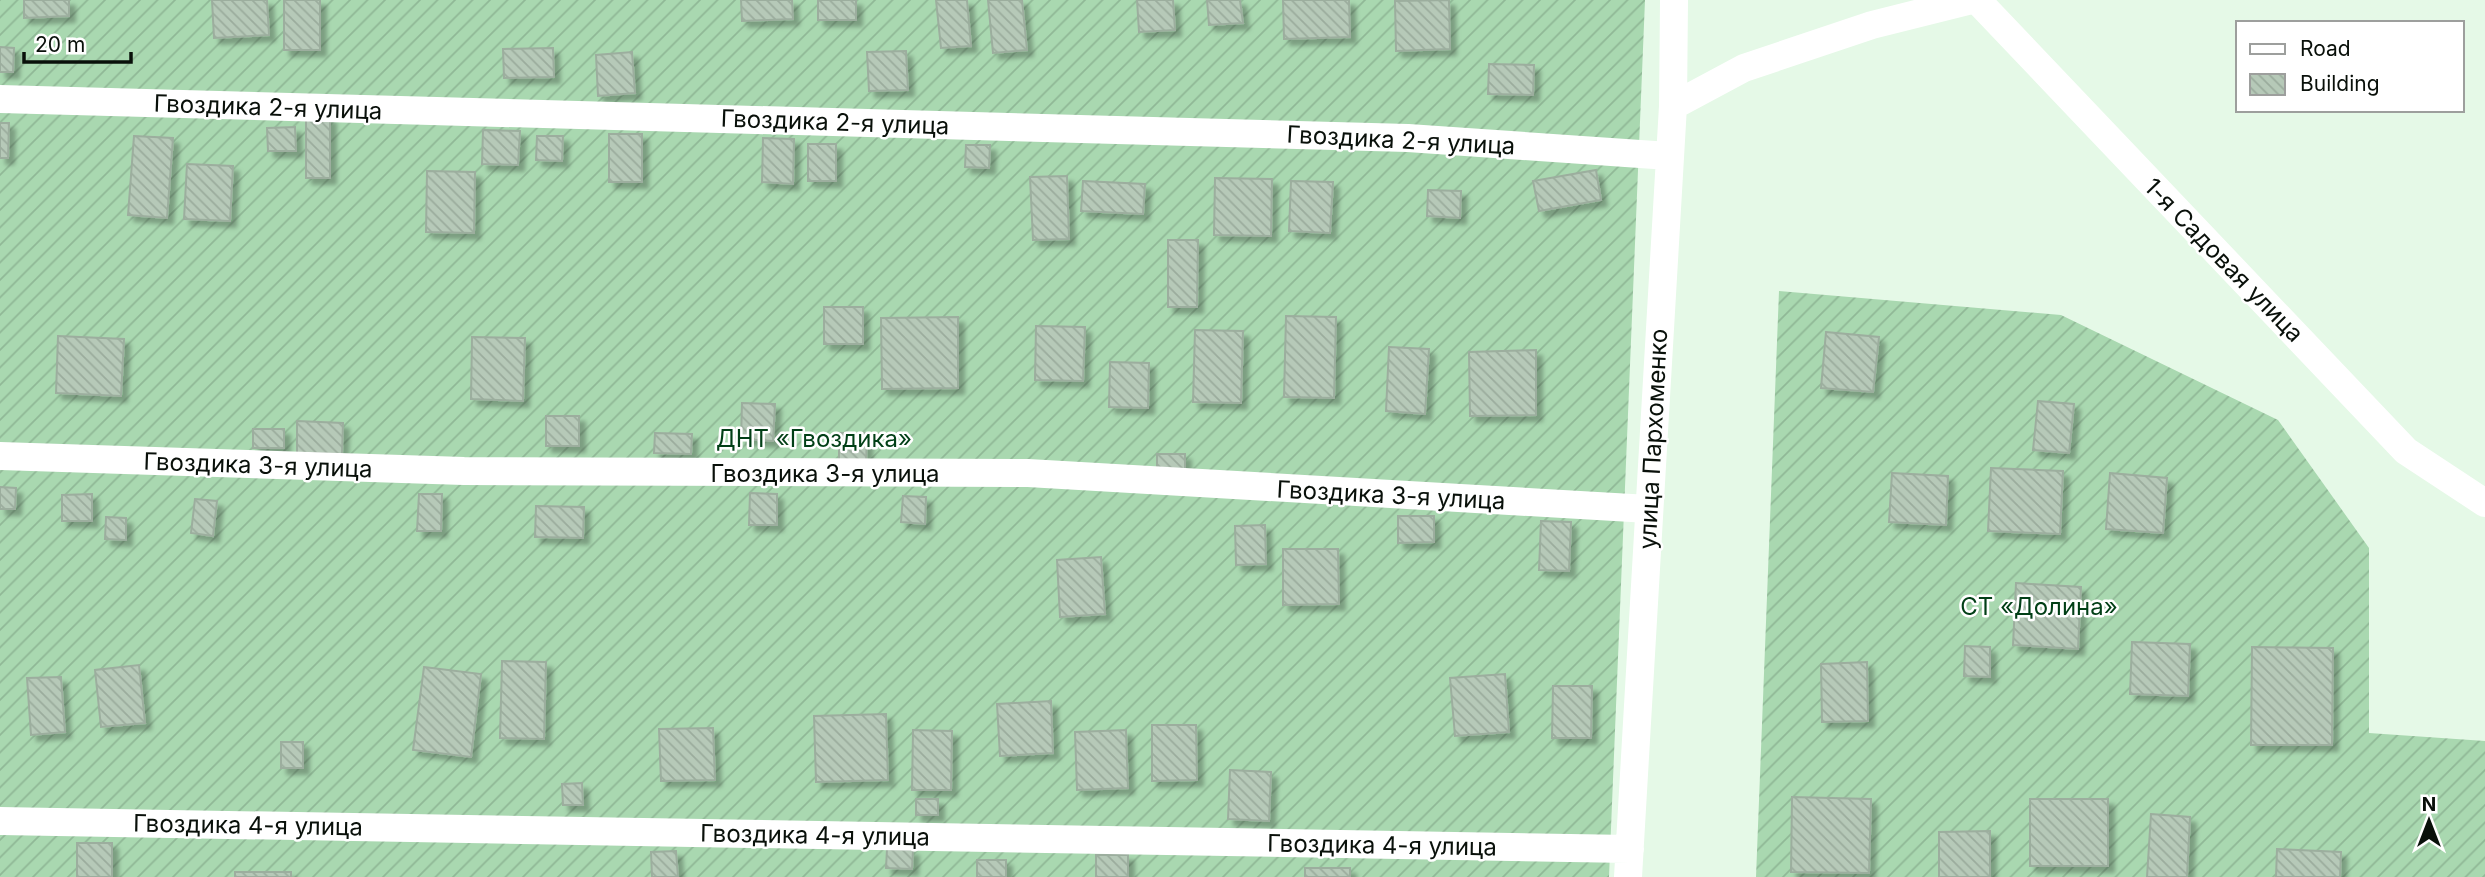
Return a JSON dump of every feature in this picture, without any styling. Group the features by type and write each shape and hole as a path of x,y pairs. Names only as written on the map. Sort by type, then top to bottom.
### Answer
{"street":[{"name":"улица Пархоменко","path":"1628,877 1673,106 1674,0"},
{"path":"1673,106 1744,68 1872,25 1974,0"},
{"name":"1-я Садовая улица","path":"1974,0 2406,451 2485,502"},
{"name":"Гвоздика 2-я улица","path":"0,99 1408,138 1669,156"},
{"name":"Гвоздика 3-я улица","path":"0,457 464,471 1028,474 1649,509"},
{"name":"Гвоздика 4-я улица","path":"0,821 1630,849"}],"green space":[{"name":"ДНТ «Гвоздика»","path":"0,0 1645,0 1609,877 0,877"},
{"name":"СТ «Долина»","path":"1779,291 2061,315 2278,420 2369,548 2369,733 2485,741 2485,877 1756,877"}],"building":[{"path":"24,0 69,0 69,16 24,18"},
{"path":"212,0 267,0 269,35 214,38"},
{"path":"284,0 320,0 320,50 284,50"},
{"path":"741,0 792,0 793,19 742,21"},
{"path":"818,0 856,0 856,20 818,20"},
{"path":"936,0 967,0 971,46 941,48"},
{"path":"988,0 1022,0 1027,50 993,53"},
{"path":"1137,0 1173,0 1175,30 1139,32"},
{"path":"1207,0 1240,0 1243,23 1209,25"},
{"path":"1283,0 1349,0 1350,37 1284,39"},
{"path":"1449,0 1450,49 1396,51 1395,1"},
{"path":"0,47 14,48 13,72 0,72"},
{"path":"553,48 554,77 504,78 503,49"},
{"path":"906,51 908,90 869,91 867,52"},
{"path":"632,52 635,93 598,96 596,55"},
{"path":"1489,64 1534,65 1533,95 1488,94"},
{"path":"306,116 330,117 330,178 306,178"},
{"path":"0,123 9,123 8,158 0,158"},
{"path":"295,127 296,151 268,151 267,128"},
{"path":"483,130 520,131 518,165 482,164"},
{"path":"609,134 642,134 642,182 609,182"},
{"path":"134,136 173,138 167,218 128,215"},
{"path":"537,136 563,136 562,161 536,160"},
{"path":"763,138 794,139 793,184 762,182"},
{"path":"808,144 836,144 836,181 808,181"},
{"path":"966,145 990,145 989,168 965,167"},
{"path":"187,164 233,166 230,221 184,219"},
{"path":"1596,170 1601,200 1539,211 1533,181"},
{"path":"427,171 475,172 474,233 426,232"},
{"path":"1067,176 1069,239 1033,240 1030,177"},
{"path":"1215,178 1272,179 1271,236 1214,235"},
{"path":"1083,181 1145,184 1143,214 1081,211"},
{"path":"1291,181 1333,182 1330,233 1289,231"},
{"path":"1428,190 1461,191 1460,218 1427,216"},
{"path":"1168,240 1198,240 1197,307 1168,307"},
{"path":"824,307 863,307 863,344 824,344"},
{"path":"1286,316 1336,317 1334,398 1284,397"},
{"path":"958,317 958,388 882,389 881,318"},
{"path":"1036,326 1085,327 1083,381 1035,380"},
{"path":"1195,330 1243,331 1241,403 1193,402"},
{"path":"1826,332 1879,337 1873,392 1821,388"},
{"path":"58,336 124,339 121,396 56,393"},
{"path":"472,337 525,338 523,401 471,399"},
{"path":"1389,347 1429,349 1425,414 1386,411"},
{"path":"1536,350 1536,415 1470,416 1469,352"},
{"path":"1110,362 1149,363 1148,408 1109,407"},
{"path":"2038,401 2074,404 2069,453 2033,450"},
{"path":"742,403 775,404 773,441 741,439"},
{"path":"546,416 579,416 579,446 546,446"},
{"path":"297,421 343,423 342,454 297,453"},
{"path":"253,429 284,429 284,448 253,448"},
{"path":"655,433 692,434 691,454 654,453"},
{"path":"839,433 867,433 866,465 839,465"},
{"path":"1157,454 1185,454 1185,472 1157,471"},
{"path":"1991,468 2063,471 2060,534 1988,531"},
{"path":"1892,473 1948,476 1946,525 1889,522"},
{"path":"2110,473 2167,478 2163,533 2106,529"},
{"path":"0,487 16,488 15,509 0,509"},
{"path":"750,493 777,494 777,525 749,525"},
{"path":"92,494 92,521 62,521 62,495"},
{"path":"419,494 442,494 441,531 417,531"},
{"path":"903,496 926,497 925,524 901,522"},
{"path":"195,499 217,501 213,536 191,533"},
{"path":"536,506 584,507 583,538 535,537"},
{"path":"1398,516 1434,516 1434,542 1398,543"},
{"path":"106,517 126,518 126,540 105,539"},
{"path":"1541,521 1571,522 1569,571 1539,570"},
{"path":"1265,525 1266,564 1236,565 1235,526"},
{"path":"1283,549 1338,549 1339,604 1283,605"},
{"path":"1101,557 1105,614 1060,617 1057,560"},
{"path":"2016,583 2081,587 2078,649 2013,645"},
{"path":"2132,642 2190,644 2188,696 2130,694"},
{"path":"1965,646 1990,647 1990,677 1964,676"},
{"path":"2252,647 2333,648 2332,745 2251,745"},
{"path":"502,661 546,662 544,739 500,738"},
{"path":"1867,662 1868,721 1822,722 1821,664"},
{"path":"139,665 145,723 101,727 95,670"},
{"path":"424,667 481,674 471,757 413,750"},
{"path":"1505,674 1509,732 1455,736 1450,678"},
{"path":"61,677 65,732 31,735 27,678"},
{"path":"1553,686 1592,686 1591,738 1552,738"},
{"path":"1051,701 1053,753 1000,756 997,704"},
{"path":"886,714 888,780 816,782 814,716"},
{"path":"1152,725 1196,725 1197,780 1152,781"},
{"path":"713,728 715,780 661,781 659,729"},
{"path":"913,730 952,731 951,790 912,790"},
{"path":"1126,730 1128,788 1077,790 1075,732"},
{"path":"281,742 303,742 303,768 281,768"},
{"path":"1230,770 1271,772 1269,821 1228,819"},
{"path":"582,783 583,805 563,805 562,784"},
{"path":"1792,797 1871,799 1869,873 1791,872"},
{"path":"916,799 938,799 938,815 916,815"},
{"path":"2030,799 2108,799 2108,866 2030,866"},
{"path":"2151,814 2190,817 2187,877 2147,877"},
{"path":"1990,831 1990,877 1939,877 1939,832"},
{"path":"77,843 112,843 112,877 77,877"},
{"path":"887,849 913,850 912,869 886,868"},
{"path":"2277,849 2341,852 2340,877 2276,877"},
{"path":"676,851 678,877 652,877 651,852"},
{"path":"1096,855 1128,855 1128,877 1096,877"},
{"path":"977,860 1006,860 1006,877 977,877"},
{"path":"1305,868 1350,868 1350,877 1305,877"},
{"path":"235,872 291,872 291,877 235,877"}]}
